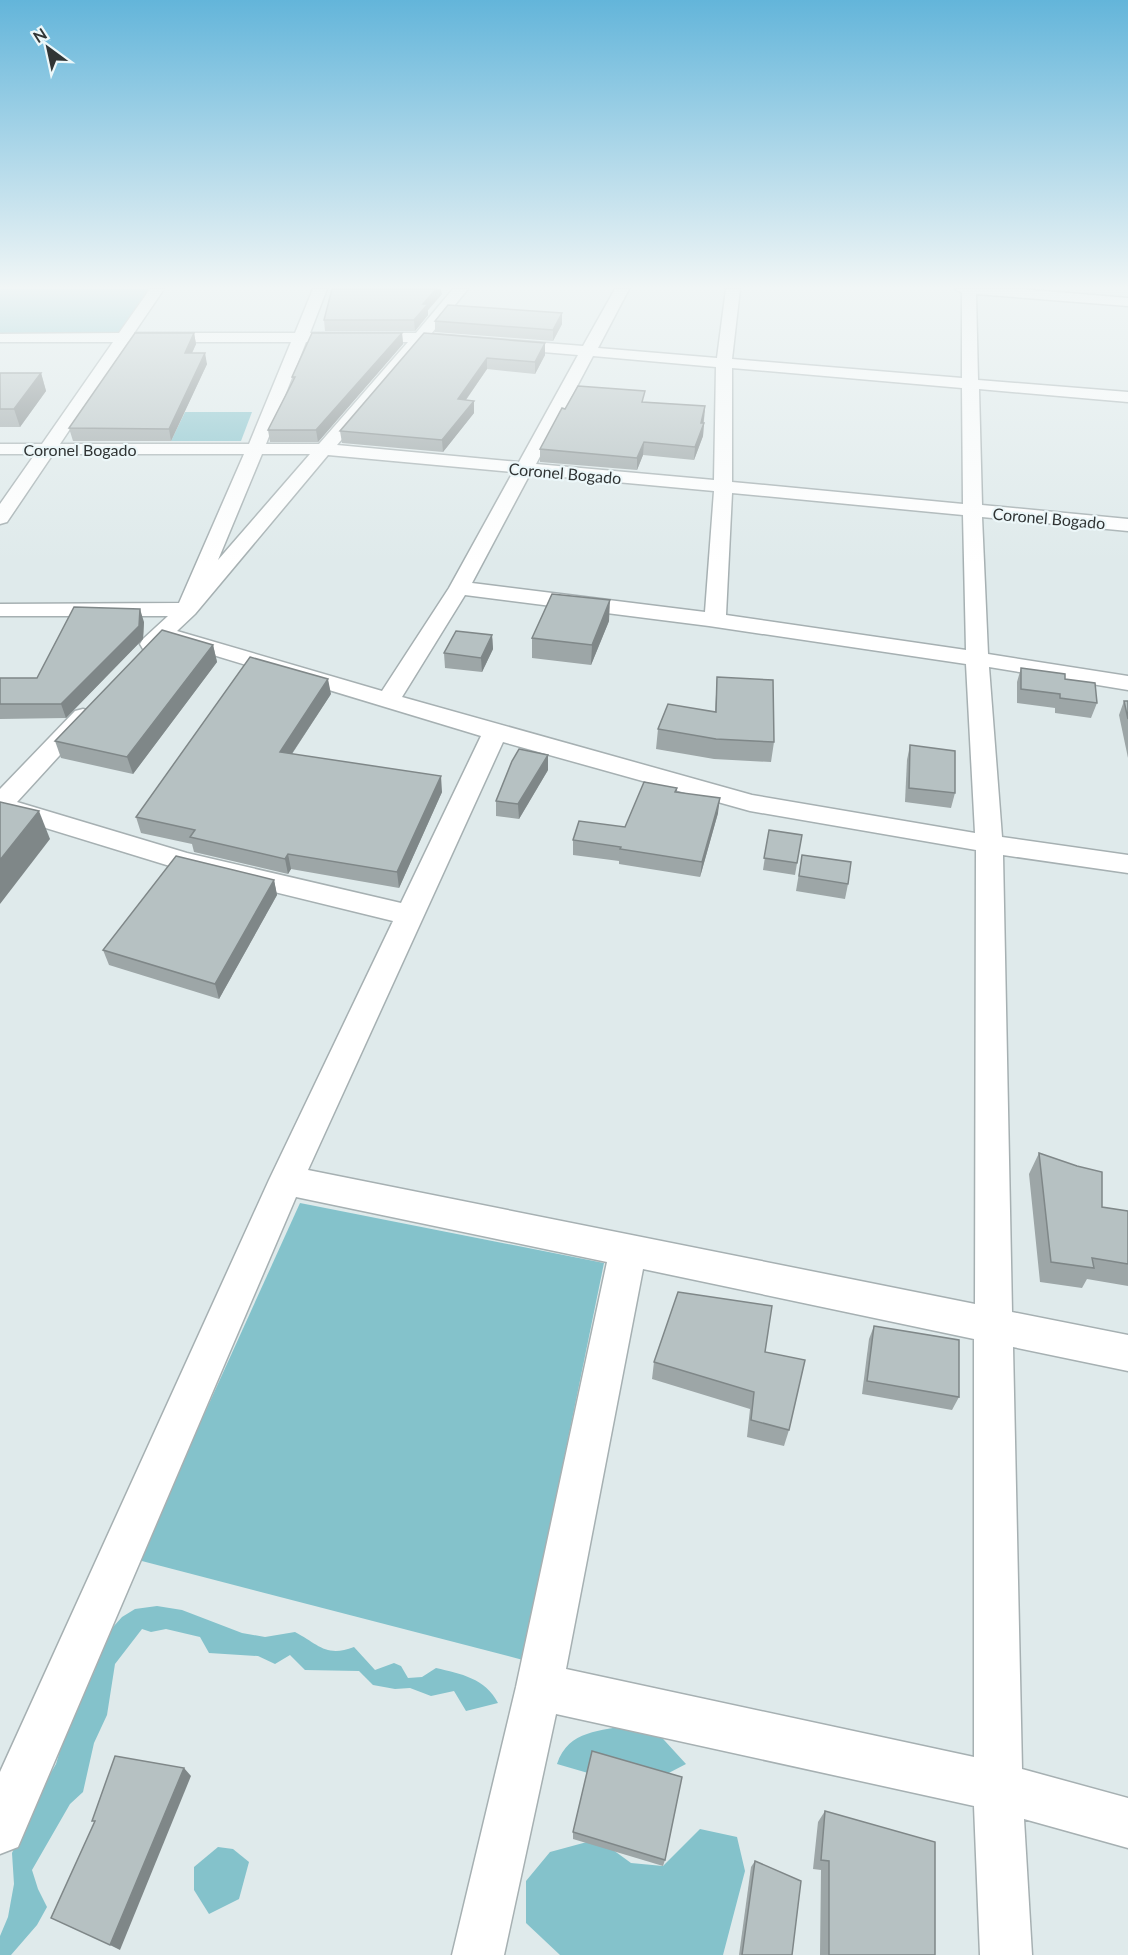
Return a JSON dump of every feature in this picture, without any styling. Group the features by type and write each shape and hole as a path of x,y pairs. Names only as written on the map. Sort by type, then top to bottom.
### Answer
{"street":[{"path":"0,518 95,380"},
{"path":"187,609 283,380"},
{"path":"138,659 187,609 382,380"},
{"path":"388,700 459,588 573,380"},
{"path":"715,621 723,488 724,380"},
{"path":"936,380 1128,397"},
{"path":"970,383 974,608 989,844 998,1787 1006,1955"},
{"name":"Coronel Bogado","path":"0,449 323,449 1128,525"},
{"path":"459,588 637,609 978,658 1128,683"},
{"path":"0,610 187,609"},
{"path":"162,633 495,732 750,803 989,844 1128,864"},
{"path":"97,701 0,804 183,861 410,915"},
{"path":"0,1829 286,1180 495,732"},
{"path":"286,1180 1128,1353"},
{"path":"478,1955 539,1687 628,1251"},
{"path":"539,1687 998,1787 1128,1823"}],"shaded area":[{"path":"185,412 252,412 241,441 171,441"},
{"path":"300,1203 604,1263 523,1660 138,1560"},
{"path":"157,1606 182,1610 242,1633 265,1637 295,1632 329,1650 336,1651 354,1647 375,1670 394,1663 401,1666 408,1678 422,1677 436,1668 454,1672 472,1678 486,1688 498,1703 466,1711 454,1691 431,1696 410,1688 395,1689 373,1685 359,1671 305,1670 290,1655 275,1664 258,1656 209,1653 200,1637 166,1629 151,1632 142,1629 115,1664 107,1715 94,1743 83,1792 70,1804 32,1870 47,1907 37,1925 11,1955 0,1955 0,1936 8,1917 14,1884 12,1853 38,1795 56,1764 65,1734 95,1670 105,1636 122,1617 135,1609"},
{"path":"632,1724 654,1729 686,1764 659,1778 588,1773 557,1764 569,1744 578,1738 597,1731"},
{"path":"700,1829 737,1837 745,1871 723,1955 560,1955 526,1923 526,1881 550,1852 598,1839 631,1863 663,1866"},
{"path":"218,1847 233,1849 249,1862 239,1899 209,1914 194,1890 194,1867"}],"building":[{"path":"0,380 36,380 14,409 0,409"},
{"path":"102,380 192,380 169,429 69,428"},
{"path":"293,380 360,380 316,430 268,430"},
{"path":"384,380 471,380 458,399 474,401 442,440 340,431"},
{"path":"578,386 645,391 642,402 705,406 701,423 704,423 695,447 644,442 637,458 540,449 562,408 565,409"},
{"path":"552,594 610,600 592,645 532,638"},
{"path":"74,607 140,609 139,626 61,704 0,704 0,678 37,678"},
{"path":"162,630 213,645 127,757 55,741"},
{"path":"456,631 492,635 481,658 444,653"},
{"path":"250,657 328,679 280,752 441,776 397,872 288,854 285,859 190,837 195,830 136,817"},
{"path":"1021,668 1065,674 1065,679 1095,683 1097,703 1060,698 1060,694 1021,689"},
{"path":"717,677 773,680 774,742 716,739 658,729 668,704 716,712"},
{"path":"1124,701 1128,701 1128,719"},
{"path":"910,745 955,751 955,793 909,788"},
{"path":"519,749 548,755 518,804 496,801 512,761"},
{"path":"644,782 677,788 675,792 720,798 702,862 573,840 579,821 625,827"},
{"path":"0,802 39,811 0,860"},
{"path":"769,830 802,835 797,863 764,858"},
{"path":"802,855 851,862 848,884 799,876"},
{"path":"176,856 274,880 215,984 103,950"},
{"path":"1039,1153 1102,1172 1102,1207 1128,1211 1128,1264 1092,1258 1094,1268 1051,1262"},
{"path":"678,1292 772,1306 765,1352 805,1360 789,1430 751,1420 754,1392 654,1362"},
{"path":"874,1326 959,1340 959,1397 867,1381"},
{"path":"592,1751 682,1777 665,1860 573,1832"},
{"path":"115,1756 184,1768 110,1945 51,1918 95,1821 92,1821"},
{"path":"825,1811 935,1842 935,1955 829,1955 829,1861 821,1860"},
{"path":"755,1861 801,1881 792,1955 742,1955"}]}
